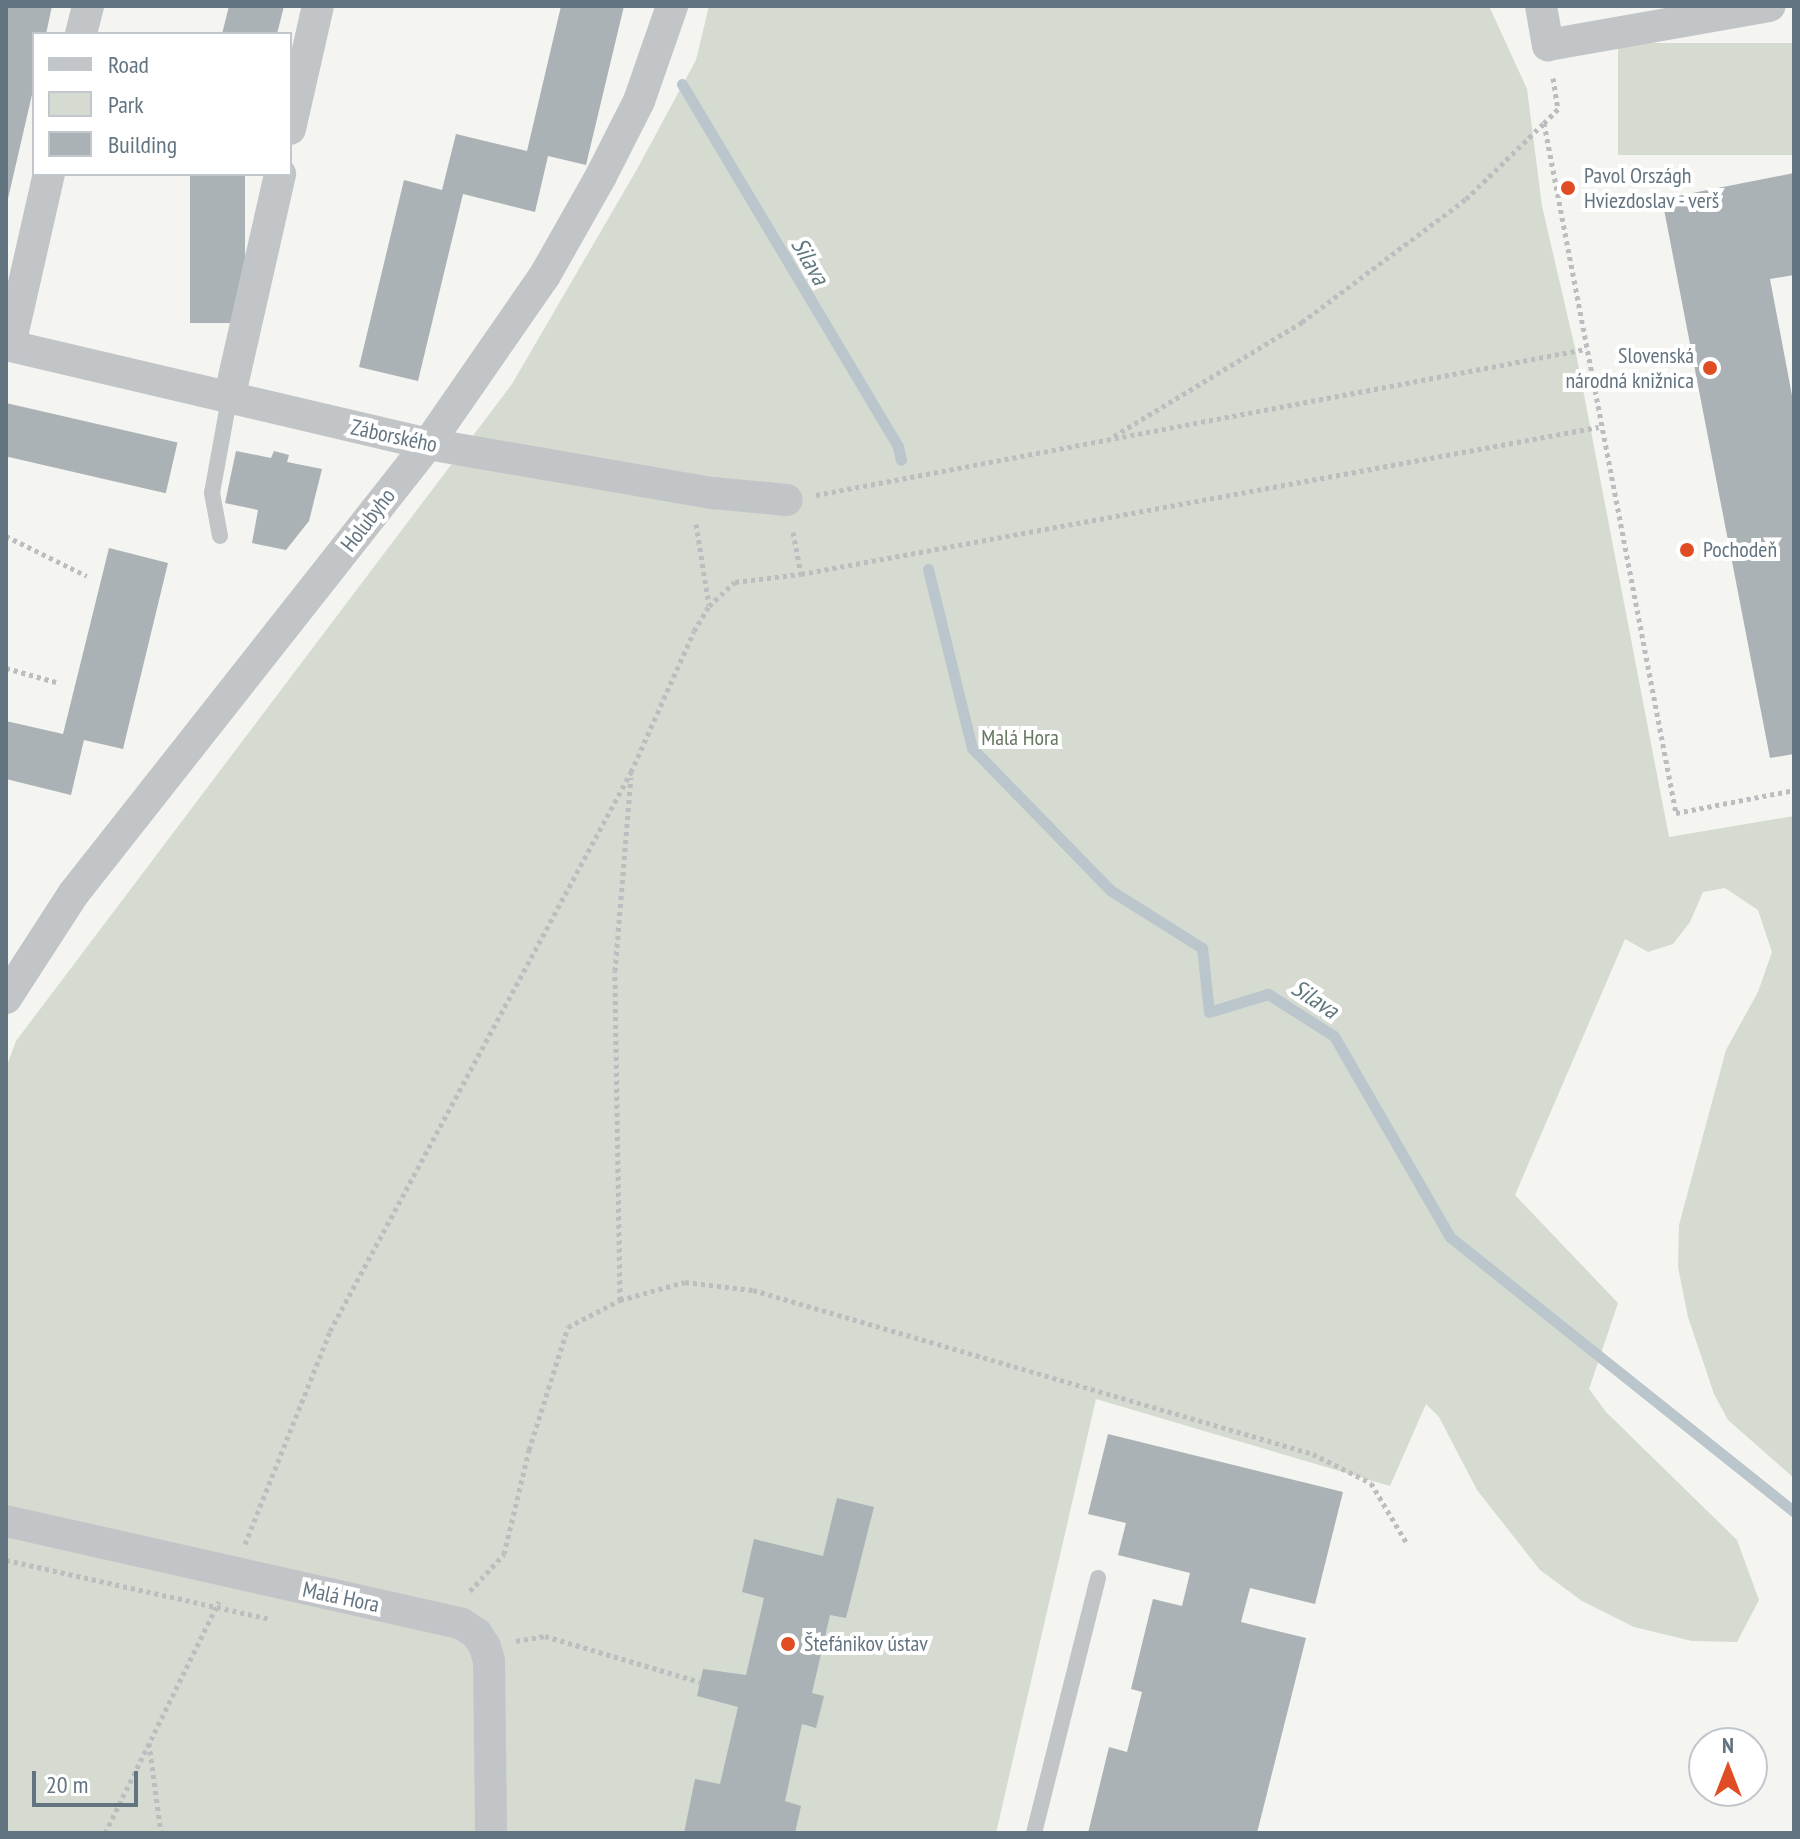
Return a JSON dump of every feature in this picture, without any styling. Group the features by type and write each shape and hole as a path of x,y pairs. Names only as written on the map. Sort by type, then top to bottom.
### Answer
{"street":[{"path":"82,32 88,6"},
{"path":"292,120 318,6"},
{"name":"Holubyho","path":"6,998 74,893 428,444 545,275 639,101 672,6"},
{"path":"1541,6 1548,45 1770,6"},
{"path":"8,345 49,176"},
{"path":"229,399 280,176"},
{"name":"Záborského","path":"8,345 428,444 691,488 787,500"},
{"name":"Malá Hora","path":"6,1521 445,1618 477,1634 485,1647"},
{"path":"485,1647 492,1684 491,1833"}],"lane":[{"path":"220,536 212,493 229,399"},
{"path":"1034,1833 1098,1578"}],"path":[{"path":"1110,439 1302,322 1466,199 1558,109 1548,45"},
{"path":"1544,123 1599,427 1676,813 1794,790"},
{"path":"801,574 787,500 1586,349"},
{"path":"105,1833 232,1573 330,1331 631,772 709,606 735,582 801,574 1599,427"},
{"path":"691,488 709,606"},
{"path":"6,536 87,576"},
{"path":"6,668 56,682"},
{"path":"620,1300 615,971 631,772"},
{"path":"445,1618 504,1554 529,1450 568,1327 620,1300 685,1282 753,1290 1313,1454 1371,1483 1406,1542"},
{"path":"485,1647 545,1636 700,1682"},
{"path":"149,1741 161,1833"}],"green space":[{"name":"Malá Hora","path":"709,6 1489,6 1527,89 1542,206 1575,348 1669,837 1794,816 1794,1478 1728,1420 1714,1394 1688,1317 1678,1267 1679,1225 1726,1050 1758,992 1772,952 1758,910 1725,888 1703,892 1690,922 1673,944 1648,952 1625,939 1515,1195 1618,1303 1589,1389 1606,1412 1737,1540 1759,1600 1737,1642 1692,1641 1634,1627 1582,1601 1540,1570 1477,1490 1439,1417 1426,1404 1390,1486 1096,1399 996,1833 6,1833 6,1068 16,1041 512,384 636,171 696,60"},
{"path":"1618,43 1794,43 1794,155 1618,155"}],"building":[{"path":"6,6 52,6 46,32 32,32 32,95 7,203"},
{"path":"229,6 284,6 278,32 222,32"},
{"path":"561,6 624,6 586,165 548,156 535,212 463,194 418,381 359,367 404,180 442,190 456,134 527,151"},
{"path":"1794,173 1794,275 1770,279 1794,406 1794,754 1770,758 1662,199"},
{"path":"190,176 245,176 245,323 190,323"},
{"path":"6,403 177,443 166,493 6,456"},
{"path":"236,451 271,458 274,451 289,455 287,462 322,469 309,521 286,550 252,543 258,510 225,503"},
{"path":"109,548 168,563 123,749 84,740 71,795 6,779 6,721 63,734"},
{"path":"1108,1434 1343,1492 1315,1604 1250,1588 1241,1622 1306,1638 1257,1833 1088,1833 1109,1747 1127,1752 1142,1692 1131,1689 1153,1599 1182,1606 1190,1573 1118,1555 1126,1523 1088,1514"},
{"name":"Štefánikov ústav","path":"837,1498 874,1507 846,1618 830,1615 812,1693 824,1696 816,1728 802,1724 785,1801 801,1806 795,1833 684,1833 695,1779 720,1784 738,1707 697,1696 703,1669 746,1675 764,1598 742,1592 754,1539 823,1556"}],"waterway":[{"name":"Silava","path":"682,84 898,447 901,460"},
{"name":"Silava","path":"928,569 972,748 1110,890 1202,948 1209,1012 1268,994 1334,1036 1450,1237 1794,1512"}],"place":[{"name":"Pavol Országh Hviezdoslav - verš","path":"1568,188"},
{"name":"Slovenská národná knižnica","path":"1710,368"},
{"name":"Pochodeň","path":"1687,550"},
{"name":"Štefánikov ústav","path":"788,1644"}]}
